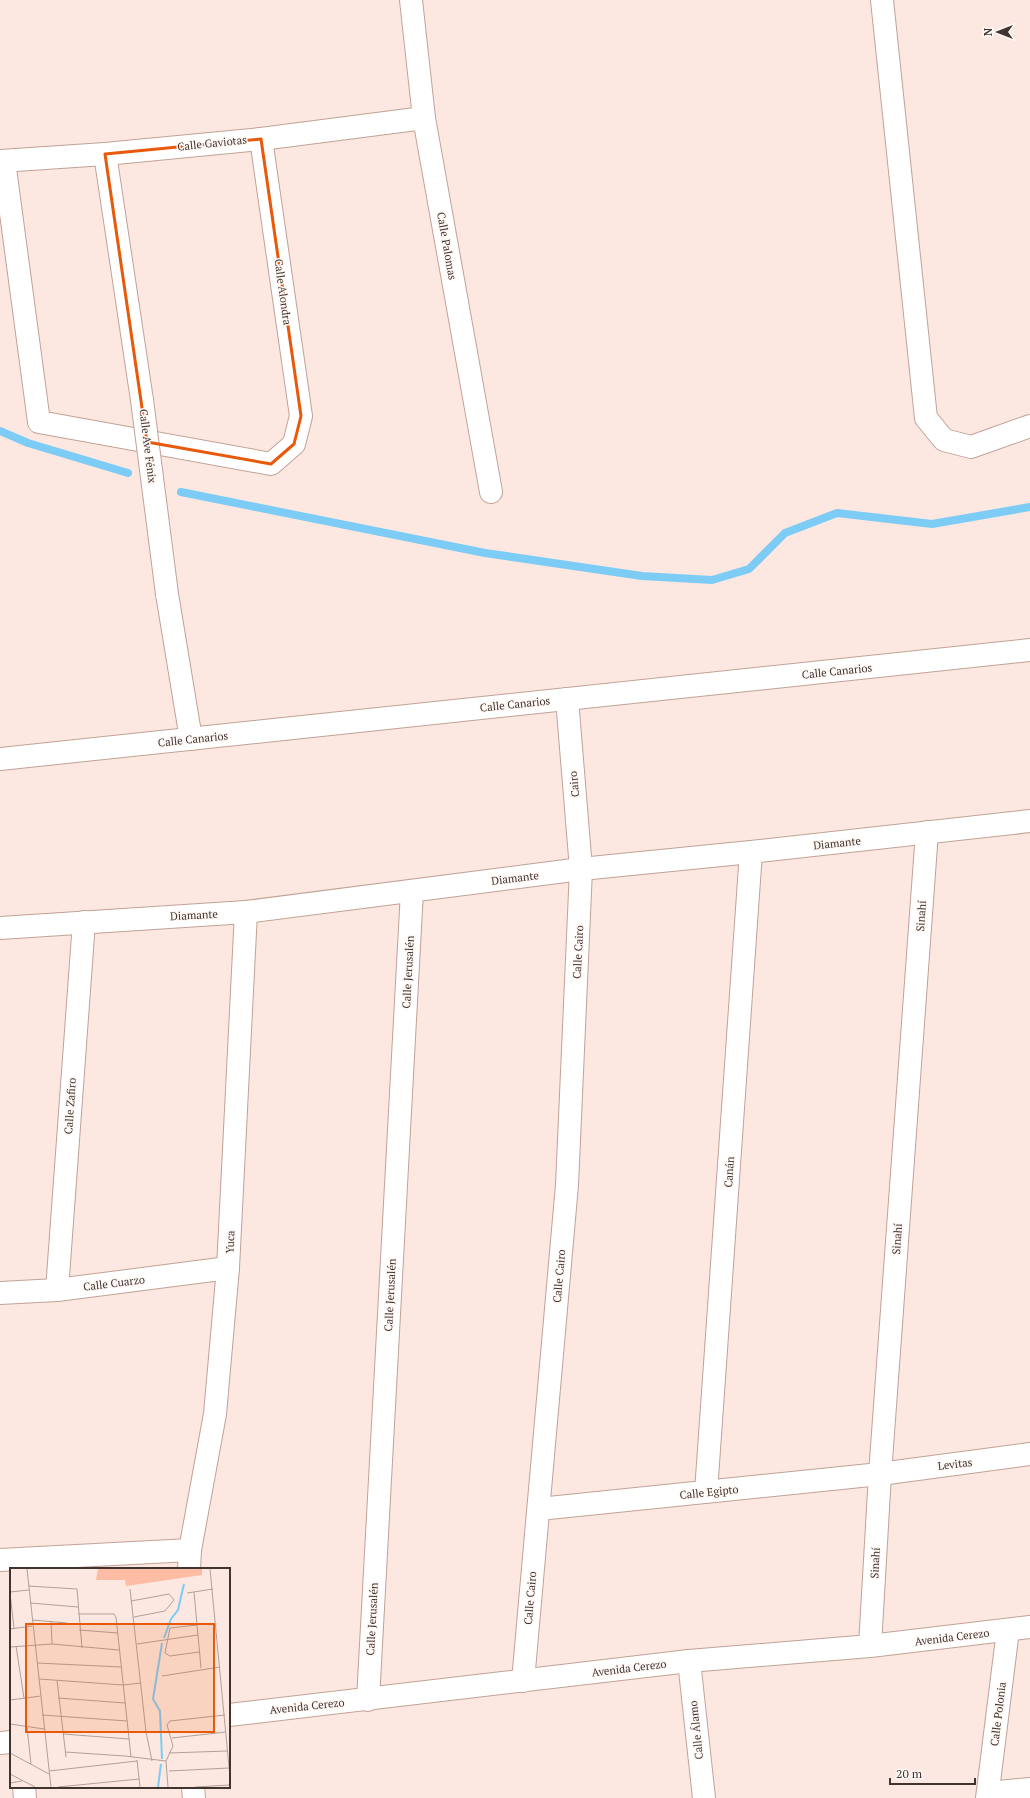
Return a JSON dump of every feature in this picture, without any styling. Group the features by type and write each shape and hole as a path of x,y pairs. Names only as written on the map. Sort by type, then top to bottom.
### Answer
{"street":[{"name":"Calle Palomas","path":"411,0 424,118 491,492"},
{"path":"882,0 926,418 944,440 971,447 1030,426"},
{"name":"Calle Gaviotas","path":"2,161 105,154 261,139 424,118"},
{"name":"Calle Alondra","path":"2,161 39,422 271,464 294,444 301,416 261,139"},
{"name":"Calle Ave Fénix","path":"105,154 142,400 167,594 191,739"},
{"name":"Calle Canarios","path":"0,759 1030,650"},
{"name":"Cairo","path":"567,699 581,869"},
{"name":"Diamante","path":"0,928 246,912 581,869 1030,821"},
{"name":"Sinahí","path":"870,1646 880,1474 927,832"},
{"name":"Canán","path":"706,1492 751,852"},
{"name":"Calle Cairo","path":"523,1681 567,1185 581,869"},
{"name":"Calle Jerusalén","path":"368,1700 412,891"},
{"name":"Yuca","path":"189,1560 215,1414 228,1268 246,912"},
{"name":"Calle Zafiro","path":"57,1290 84,922"},
{"name":"Calle Cuarzo","path":"0,1293 57,1290 228,1268"},
{"name":"Levitas","path":"880,1474 1030,1454"},
{"name":"Calle Egipto","path":"539,1508 880,1474"},
{"path":"0,1560 189,1560"},
{"name":"Avenida Cerezo","path":"230,1715 689,1662 870,1646 1030,1627"},
{"name":"Calle Polonia","path":"988,1795 1008,1630"},
{"name":"Calle Álamo","path":"689,1662 704,1798"},
{"path":"0,1743 10,1742"},
{"path":"24,1788 25,1798"},
{"path":"193,1788 194,1798"},
{"path":"988,1795 1030,1789"}],"highlighted area":[{"path":"261,139 301,416 294,444 271,464 147,442 105,154"}],"waterway":[{"path":"0,431 28,443 128,473"},
{"path":"181,492 485,553 642,576 712,580 749,569 785,533 837,513 932,524 1030,507"}]}
